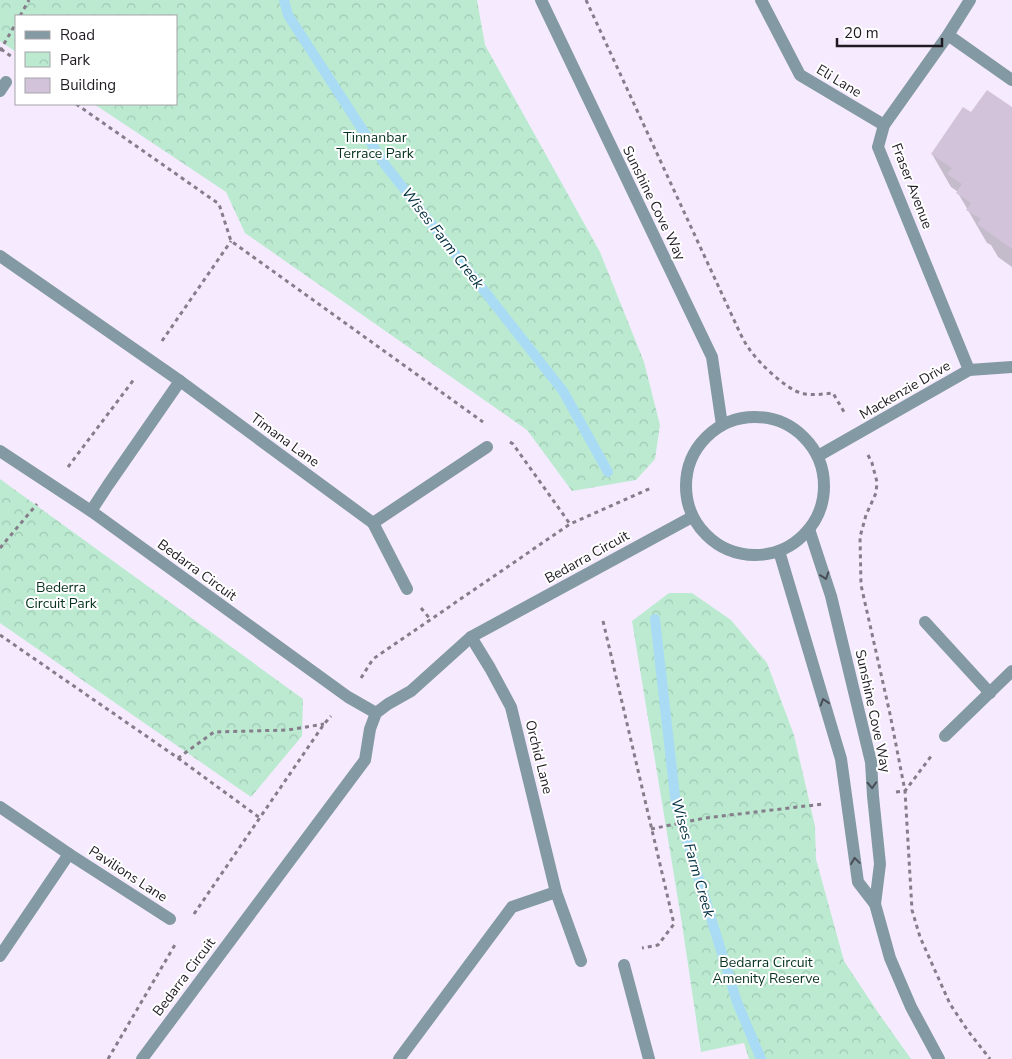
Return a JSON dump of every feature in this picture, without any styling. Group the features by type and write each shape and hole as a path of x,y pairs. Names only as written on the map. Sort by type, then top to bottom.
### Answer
{"street":[{"name":"Sunshine Cove Way","path":"541,0 712,357 722,425"},
{"name":"Eli Lane","path":"761,0 800,75 884,125"},
{"name":"Fraser Avenue","path":"969,370 878,147 884,125 970,0"},
{"path":"948,34 1012,80"},
{"name":"Timana Lane","path":"0,256 180,381 372,523 407,589"},
{"name":"Mackenzie Drive","path":"818,456 969,370 1012,367"},
{"path":"91,512 180,381"},
{"path":"744,417 768,418 800,433 818,456 824,480 824,497 809,529 791,545 779,551 755,556 731,552 719,546 701,530 692,517 686,494 686,477 700,444 722,425 744,417"},
{"path":"372,523 487,447"},
{"name":"Bedarra Circuit","path":"0,451 91,512 348,697 376,713"},
{"name":"Bedarra Circuit","path":"142,1059 365,760 370,729 376,713 411,691 471,637 692,517"},
{"name":"Sunshine Cove Way","path":"809,529 832,596 871,762 880,864 875,904"},
{"name":"Sunshine Cove Way","path":"779,551 841,759 858,882 875,904 890,958 911,1007 939,1059"},
{"path":"925,622 990,693"},
{"name":"Orchid Lane","path":"471,637 511,707 556,892 581,961"},
{"path":"945,736 1012,671"},
{"name":"Pavilions Lane","path":"0,807 170,919"},
{"name":"Pavilions Lane","path":"0,956 69,854"},
{"path":"399,1059 512,907 556,892"},
{"path":"624,965 649,1059"}],"path":[{"path":"21,15 29,0"},
{"path":"15,25 0,50 15,60"},
{"path":"77,105 219,204 231,241 489,427"},
{"path":"0,548 74,460 149,360 231,241"},
{"path":"505,439 514,444 570,524"},
{"path":"603,621 674,924 658,945 641,949"},
{"path":"0,635 178,758 260,818"},
{"path":"178,758 214,732 288,730 324,724"},
{"path":"651,829 705,818"},
{"path":"968,1031 990,1059"}],"green space":[{"name":"Tinnanbar Terrace Park","path":"0,0 477,0 485,45 600,252 644,362 660,425 655,459 636,480 572,491 527,430 245,233 226,192 96,105 178,105 178,15 15,15 15,51 0,41"},
{"name":"Bederra Circuit Park","path":"0,479 303,699 302,736 251,797 0,623"},
{"name":"Bedarra Circuit Amenity Reserve","path":"669,593 692,593 731,620 767,663 794,735 815,826 816,859 844,961 911,1059 749,1059 744,1043 701,1052 632,621"}],"building":[{"path":"987,90 1012,107 1012,249 977,224 981,219 966,210 971,203 956,193 962,184 947,174 952,168 931,154 963,107 971,112"}],"waterway":[{"name":"Wises Farm Creek","path":"284,0 288,15 386,166 563,391 608,472"},
{"name":"Wises Farm Creek","path":"655,619 676,805 737,1002 761,1059"}]}
